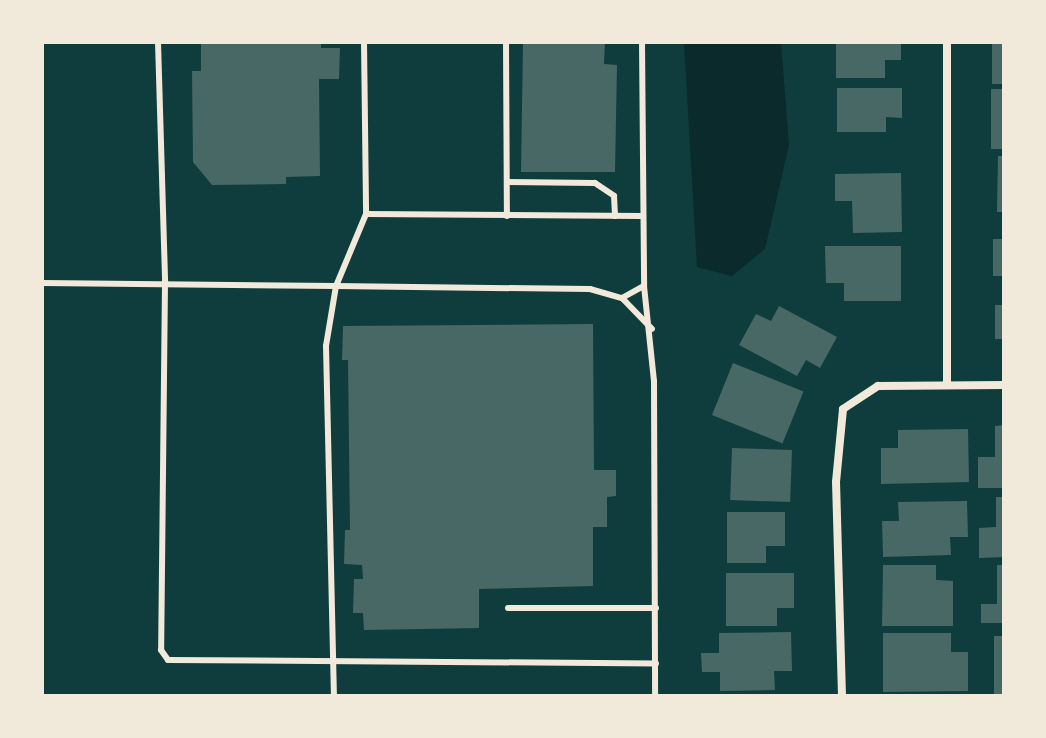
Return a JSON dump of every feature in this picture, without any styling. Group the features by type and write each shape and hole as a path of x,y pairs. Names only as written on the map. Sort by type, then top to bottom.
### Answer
{"street":[{"path":"947,42 947,383"},
{"path":"842,696 836,482 843,409 878,386 947,383 1004,385"}],"lane":[{"path":"158,42 165,282 161,650 168,660 656,663"},
{"path":"334,696 326,346 336,286 366,214 364,42"},
{"path":"506,42 507,216"},
{"path":"642,42 644,286 652,330 655,696"},
{"path":"507,182 595,183 614,196 615,216"},
{"path":"366,214 642,216"},
{"path":"42,283 590,289 622,298 652,330"},
{"path":"622,298 644,286"},
{"path":"508,608 656,608"}],"water":[{"path":"684,42 781,42 789,145 765,249 732,276 697,267"}],"building":[{"path":"201,42 321,42 321,48 340,48 339,79 319,79 320,176 286,177 286,184 212,185 193,162 192,71 201,71"},
{"path":"523,42 605,42 604,64 617,65 615,172 521,172"},
{"path":"836,42 901,42 901,60 885,60 885,78 836,78"},
{"path":"992,42 1004,42 1004,84 992,84"},
{"path":"837,88 902,88 902,118 886,117 886,132 837,132"},
{"path":"991,89 1004,89 1004,149 991,149"},
{"path":"998,156 1004,156 1004,212 997,212"},
{"path":"901,173 902,232 853,233 852,201 835,201 835,174"},
{"path":"993,239 1004,239 1004,276 993,276"},
{"path":"825,246 901,246 901,301 844,301 844,283 826,283"},
{"path":"995,305 1004,305 1004,339 995,339"},
{"path":"779,306 837,337 820,368 806,360 797,376 739,345 756,314 771,321"},
{"path":"593,324 594,470 616,470 616,496 607,497 607,527 593,527 593,586 479,589 479,628 364,630 363,613 353,613 354,579 363,579 362,565 344,564 345,530 350,530 348,360 342,360 343,326"},
{"path":"733,363 803,391 782,443 712,415"},
{"path":"1004,425 1004,488 978,488 978,457 995,457 995,426"},
{"path":"968,429 969,482 881,484 881,448 898,448 898,430"},
{"path":"732,448 792,450 790,502 730,500"},
{"path":"996,497 1004,497 1004,557 979,558 979,528 996,527"},
{"path":"967,501 968,537 950,537 951,555 883,557 882,521 899,521 898,502"},
{"path":"727,512 785,512 785,546 766,546 766,563 727,563"},
{"path":"883,565 936,565 936,580 953,581 953,626 882,626"},
{"path":"997,565 1004,565 1004,623 981,623 981,604 997,604"},
{"path":"726,573 794,573 794,608 777,608 777,626 726,626"},
{"path":"791,632 792,671 774,671 775,690 720,691 720,672 702,672 701,653 719,653 719,633"},
{"path":"883,633 951,633 951,652 968,652 968,691 883,692"},
{"path":"994,636 1004,636 1004,694 994,694"}]}
